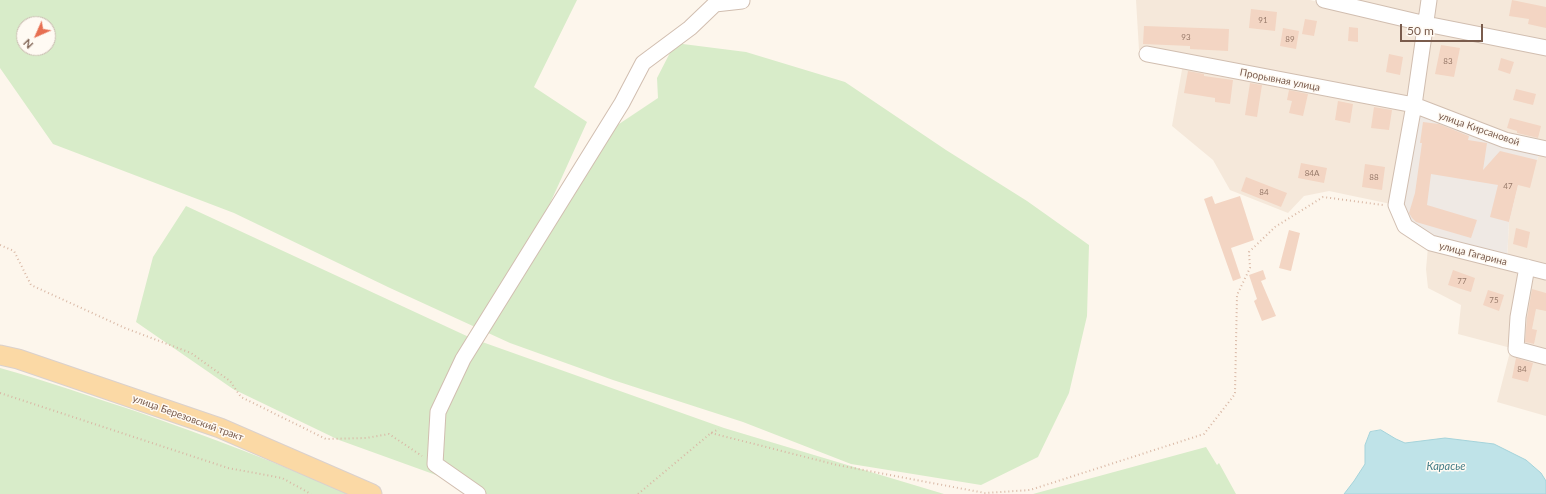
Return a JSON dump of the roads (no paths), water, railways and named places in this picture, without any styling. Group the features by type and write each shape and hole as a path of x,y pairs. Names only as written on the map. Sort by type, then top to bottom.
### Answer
{"main road":[{"name":"улица Березовский тракт","path":"0,355 18,359 220,428 372,494"}],"street":[{"path":"1324,0 1426,24 1546,48"},
{"path":"1414,105 1429,0"},
{"path":"478,494 435,464 438,412 463,359 622,103 643,63 690,28 715,4 742,1"},
{"name":"Прорывная улица","path":"1147,54 1414,105"},
{"name":"улица Кирсановой","path":"1414,105 1505,140 1546,150"},
{"name":"улица Гагарина","path":"1414,105 1396,205 1406,226 1431,243 1546,272"},
{"path":"1527,267 1518,317 1516,350 1546,357"}],"water":[{"name":"Карасье","path":"1381,430 1405,443 1445,438 1494,444 1526,460 1541,473 1546,481 1546,494 1344,494 1365,464 1365,445 1370,432"}]}
